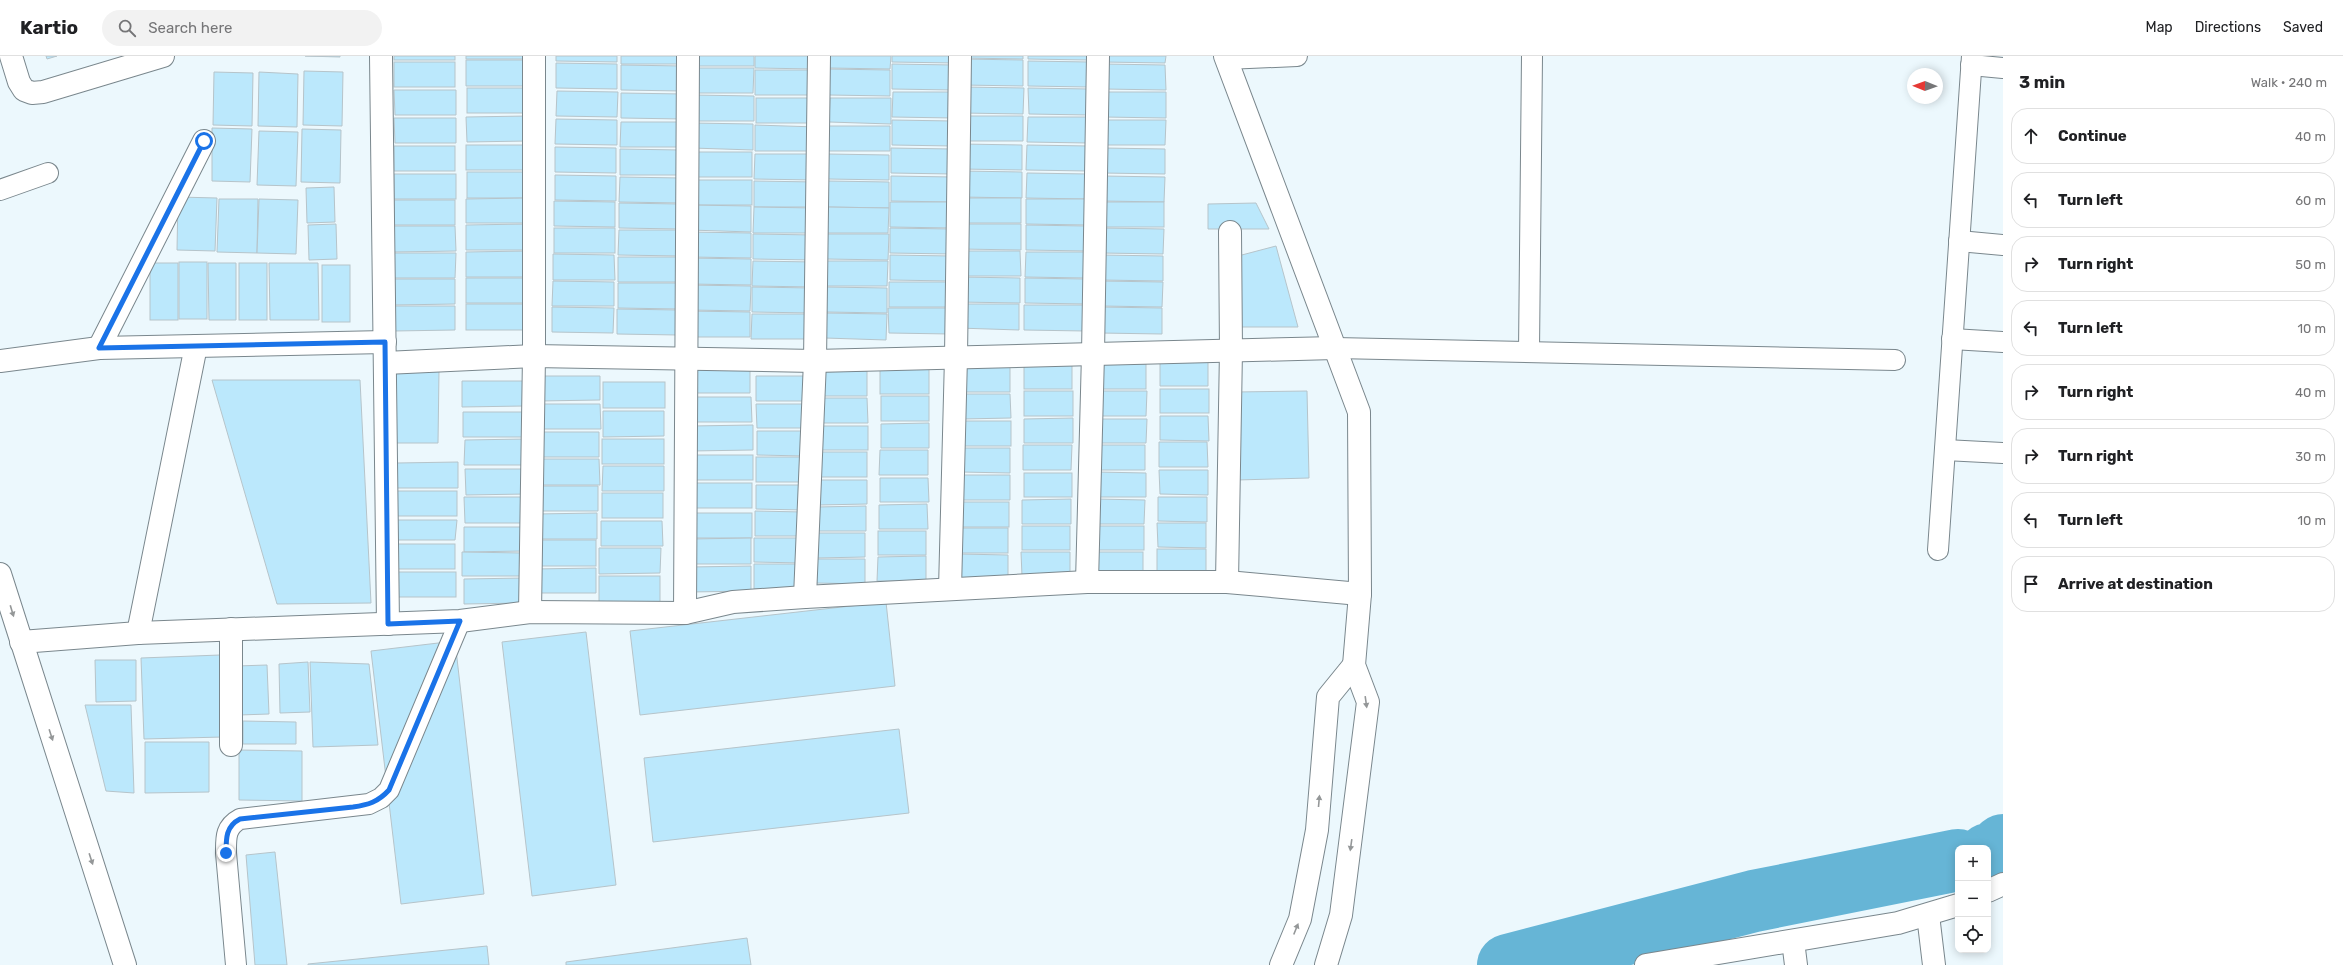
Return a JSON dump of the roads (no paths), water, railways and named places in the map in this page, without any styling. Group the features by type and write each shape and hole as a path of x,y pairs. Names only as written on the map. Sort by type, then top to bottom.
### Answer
{"street":[{"path":"11,56 19,82 24,90 32,93 43,92 163,56"},
{"path":"380,56 388,624"},
{"path":"530,612 534,356 534,56"},
{"path":"685,613 688,56"},
{"path":"805,597 815,361 820,56"},
{"path":"950,589 956,357 960,56"},
{"path":"1087,582 1094,354 1098,56"},
{"path":"1226,57 1359,412 1360,594 1354,665 1368,702 1341,915 1326,965"},
{"path":"99,348 204,141"},
{"path":"1227,582 1231,350 1230,232"},
{"path":"0,361 99,348 385,342"},
{"path":"138,633 196,346"},
{"path":"385,364 534,356 815,361 1335,348"},
{"path":"0,574 125,965"},
{"path":"21,642 138,633 460,621 530,612 685,613 733,602 1087,582 1227,582 1360,594"},
{"path":"231,629 231,745"},
{"path":"1281,965 1300,919 1317,830 1328,697 1354,665"},
{"path":"1991,890 2003,884"},
{"path":"1646,965 1898,923 1955,906"},
{"path":"1928,915 1934,965"},
{"path":"1793,941 1796,965"}],"lane":[{"path":"1226,57 1297,56"},
{"path":"1529,351 1532,56"},
{"path":"1938,550 1971,60 2003,68"},
{"path":"0,190 48,173"},
{"path":"1959,241 2003,245"},
{"path":"1952,339 2003,342"},
{"path":"1335,348 1895,360"},
{"path":"1945,450 2003,453"},
{"path":"236,965 226,853 226,835 232,824 240,819 369,804 381,798 389,790 460,621"}],"waterway":[{"path":"1991,854 1994,853 2003,845"},
{"path":"1508,965 1754,901 1955,861"}]}
